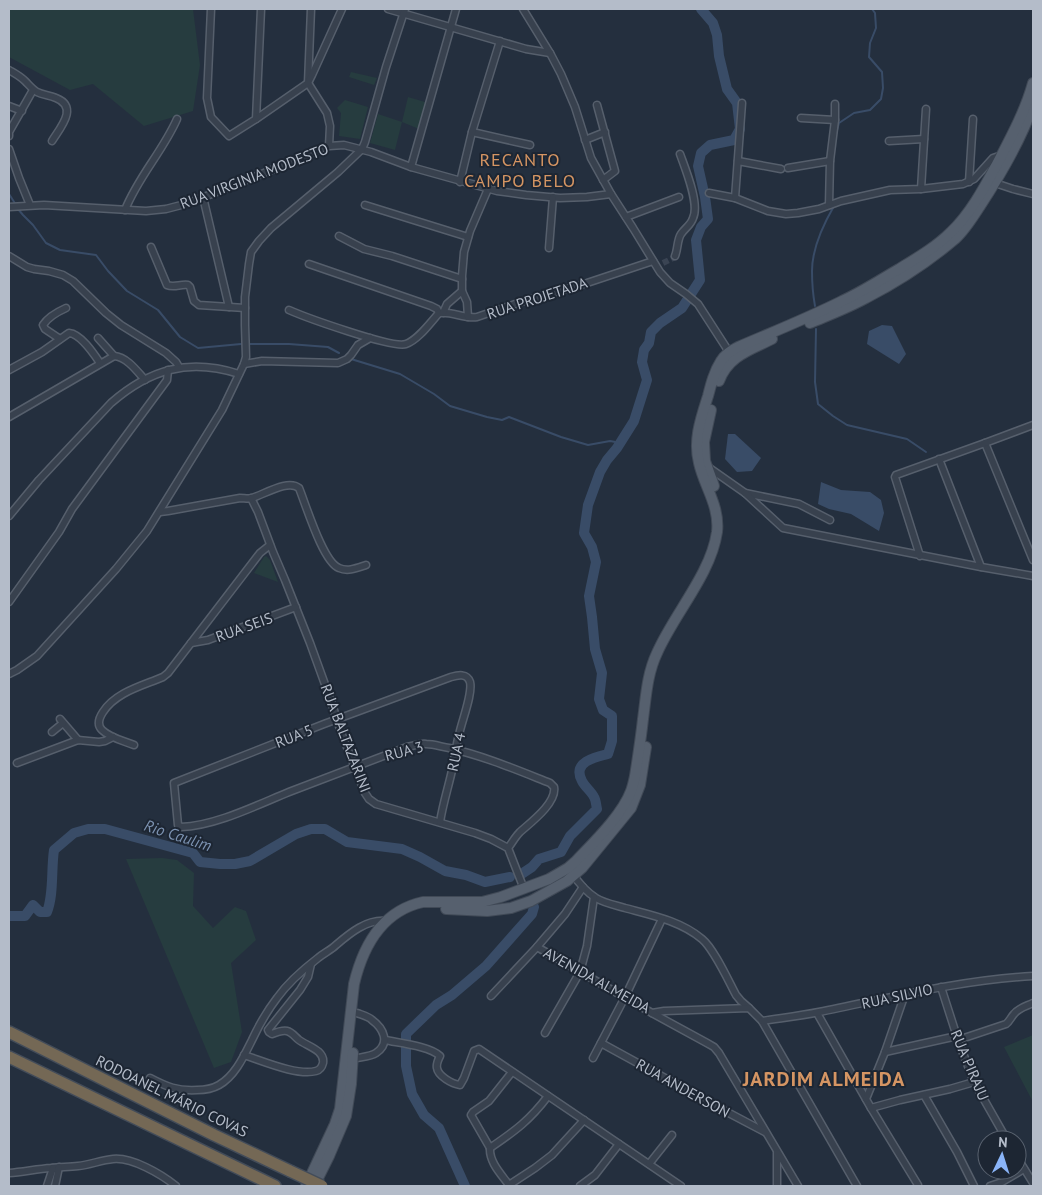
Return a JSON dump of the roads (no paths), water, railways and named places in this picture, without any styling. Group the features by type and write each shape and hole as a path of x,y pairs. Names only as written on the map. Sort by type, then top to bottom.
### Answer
{"highway":[{"name":"RODOANEL MÁRIO COVAS","path":"9,1032 214,1135 322,1186"},
{"path":"9,1057 275,1186"}],"main road":[{"path":"306,1186 340,1109 354,984 358,968 370,942 386,921 414,904 423,902 482,902 550,879 569,875 580,857 618,814 626,802 632,790 635,776 652,663 706,567 714,548 717,519 714,502 698,462 697,442 698,428 714,375 721,360 866,299 898,280 956,238 970,220 1005,156 1033,83"},
{"path":"1005,156 1029,117 1033,105"},
{"path":"314,1186 346,1116 362,978 372,950 380,937 399,918 421,908 487,911 511,908 541,895 582,868 631,808 643,772 654,684 661,657 717,556 721,544 724,523 706,461 704,442 708,417 721,375 731,355"},
{"path":"539,884 542,890 541,895"},
{"path":"501,897 500,902 505,909"}],"street":[{"path":"211,9 207,98 211,117 229,136 308,83 342,9"},
{"path":"256,119 261,9"},
{"path":"312,9 308,83 327,113 330,126 329,146"},
{"path":"388,9 404,11 451,28 526,49 550,53"},
{"path":"411,167 456,9"},
{"path":"522,9 561,74 591,158 611,194 665,278 698,304 731,355"},
{"path":"9,674 37,656 116,570 160,512 222,410 246,357 245,308 249,257 254,247 271,228 338,172 362,149 404,11"},
{"path":"460,182 472,132 500,41"},
{"path":"9,70 25,81 33,90 59,100 65,105 67,110 66,120 52,141"},
{"path":"9,133 33,90"},
{"path":"735,198 742,103"},
{"path":"829,205 830,161 835,104"},
{"path":"597,105 615,171 603,180"},
{"path":"9,106 22,111"},
{"path":"921,189 926,109"},
{"path":"801,118 835,120"},
{"path":"125,210 135,189 177,119"},
{"path":"969,182 973,119"},
{"path":"472,132 530,145"},
{"path":"585,140 605,132"},
{"path":"890,141 924,140"},
{"name":"RUA VIRGINIA MODESTO","path":"9,207 51,205 125,210 166,209 188,203 329,146 344,145 488,189 553,197 587,197 611,194"},
{"path":"9,149 30,205"},
{"path":"675,256 681,234 689,225 695,212 691,183 680,154"},
{"path":"709,192 735,198 762,210 786,214 808,212 841,201 890,190 921,189 963,184 977,177 993,158 1005,156"},
{"path":"738,161 785,168 830,161"},
{"path":"992,182 1033,194"},
{"path":"468,318 467,302 462,291 464,252 468,237 488,189"},
{"path":"203,197 228,307"},
{"path":"550,248 553,197"},
{"path":"626,217 679,197"},
{"path":"365,205 468,237"},
{"path":"339,236 362,248 462,279"},
{"path":"151,247 165,283 175,286 188,285 196,304 245,308"},
{"path":"9,256 34,270 49,270 73,281 120,325 166,353 179,367"},
{"name":"RUA PROJETADA","path":"309,264 432,306 441,313 468,318 477,317 586,283 663,263"},
{"path":"289,310 355,334 399,346 407,344 422,332 441,313 447,304 462,291"},
{"path":"60,339 45,329 43,325 54,315 66,308"},
{"path":"9,370 42,352 69,333 74,333 100,363"},
{"path":"355,334 358,345"},
{"path":"98,338 114,356 125,360 145,380"},
{"path":"244,364 262,361 338,363 345,361 358,345 370,338"},
{"path":"9,417 114,356"},
{"path":"9,516 39,480 111,402 128,389 159,373 179,367 197,366 222,369 239,374"},
{"path":"9,602 59,532 72,509 167,380 168,370"},
{"path":"920,556 895,477 896,475 1033,424"},
{"path":"985,443 1033,560"},
{"path":"939,459 981,567"},
{"path":"708,467 745,493 783,528 920,556 1033,576"},
{"path":"160,512 240,498 251,498 290,485 297,486 332,564 347,570 366,565"},
{"path":"745,493 799,504 830,520"},
{"name":"RUA BALTAZARINI","path":"251,498 310,643 364,794 376,804 440,822 490,839 508,848"},
{"path":"134,745 102,730 99,725 100,717 106,708 126,692 163,677 168,673 257,557 270,545"},
{"name":"RUA SEIS","path":"191,643 208,640 296,607"},
{"name":"RUA 5","path":"180,826 178,825 174,783 455,676 467,677 470,681"},
{"name":"RUA 4","path":"440,822 458,736 470,692 470,681"},
{"path":"52,732 61,721 78,740"},
{"path":"17,763 78,740 99,742 113,736"},
{"name":"RUA 3","path":"180,826 211,822 418,744 426,744 483,758 550,783 554,787 554,795 547,806 515,838 508,848"},
{"path":"508,848 524,889"},
{"path":"569,875 594,897 606,903 683,927 704,941 712,951 736,995 762,1021 857,1186"},
{"path":"490,996 537,947 565,914 582,886"},
{"path":"546,1033 580,972 587,946 594,897"},
{"path":"593,1058 625,997 662,919"},
{"path":"150,1078 166,1087 178,1090 211,1089 219,1086 230,1076 244,1055 271,1006 280,994 311,964 358,928 376,921 386,921"},
{"name":"AVENIDA ALMEIDA","path":"537,947 652,1013 749,1008"},
{"path":"244,1055 281,1068 295,1070 316,1071 322,1066 320,1053 293,1034 288,1031 280,1031 272,1034 268,1030 300,990 308,977 311,964"},
{"name":"RUA SILVIO","path":"762,1021 817,1013 941,987 986,980 1033,976"},
{"name":"RUA PIRAJU","path":"941,987 974,1082 1001,1130"},
{"path":"866,1099 886,1052 905,994"},
{"path":"886,1052 958,1038 1006,1024 1014,1013 1033,1003"},
{"path":"353,1059 375,1054 382,1049 385,1040 384,1032 371,1019 357,1013"},
{"path":"652,1013 714,1047 719,1052 798,1186"},
{"path":"817,1013 871,1108 918,1185"},
{"path":"385,1040 418,1046 437,1052 440,1056 436,1065 438,1072 452,1084 460,1085 474,1052 479,1049 682,1186"},
{"name":"RUA ANDERSON","path":"601,1043 766,1132"},
{"path":"512,1072 489,1101 472,1112 471,1115 490,1148 492,1160 509,1186 552,1155 584,1120"},
{"path":"871,1108 974,1082"},
{"path":"924,1095 974,1186"},
{"path":"490,1148 530,1118 548,1096"},
{"path":"649,1164 672,1135"},
{"path":"580,1186 595,1174 619,1144"},
{"path":"777,1152 778,1186"},
{"path":"9,1173 79,1166 120,1159 134,1162 176,1186"},
{"path":"47,1186 56,1168"},
{"path":"55,1186 56,1168"},
{"path":"990,1186 1005,1180"}],"water":[{"path":"882,325 892,326 906,354 899,364 867,344 869,331"},
{"path":"728,434 735,434 761,458 752,471 737,472 725,459"},
{"path":"821,482 841,490 870,492 881,500 884,513 879,531 851,514 829,509 818,504"}],"waterway":[{"path":"523,873 539,859 561,852 570,836 597,809 595,798 582,781 580,769 582,765 591,759 608,754 612,741 612,716 603,710 599,699 602,673 595,649 589,596 596,562 592,547 584,533 588,505 600,472 634,421 647,380 642,362 644,350 649,343 651,332 660,323 682,308 700,280 696,240 701,227 708,219 698,166 701,153 710,145 734,140 740,129 737,103 727,89 719,56 717,35 713,23 701,9"},
{"path":"836,134 839,123 854,113 870,110 881,99 883,88 882,72 869,57 870,43 876,28 875,13 872,9"},
{"path":"9,194 16,205"},
{"path":"815,306 812,262 822,229 834,206"},
{"path":"18,209 46,243 60,250 96,255 127,291 158,310 180,337 198,348 241,344 289,344 328,347 339,353"},
{"path":"816,329 815,382 818,404 847,425 907,439 926,452"},
{"path":"351,359 400,374 450,406 502,420 509,417 588,445 610,441 621,443"},
{"name":"Rio Caulim","path":"9,916 25,916 33,905 40,912 47,912 51,898 54,850 74,833 88,829 105,829 193,853 200,862 220,864 250,861 296,834 311,829 325,829 347,842 402,849 445,871 466,875 485,882 510,877"},
{"path":"465,1186 439,1128 424,1115 412,1094 406,1066 406,1034 436,1005 452,995 486,966 532,914 534,907"}],"tunnel":[{"path":"663,263 675,256"}],"district":[{"name":"RECANTO CAMPO BELO","path":"520,169"},
{"name":"JARDIM ALMEIDA","path":"824,1079"}]}
